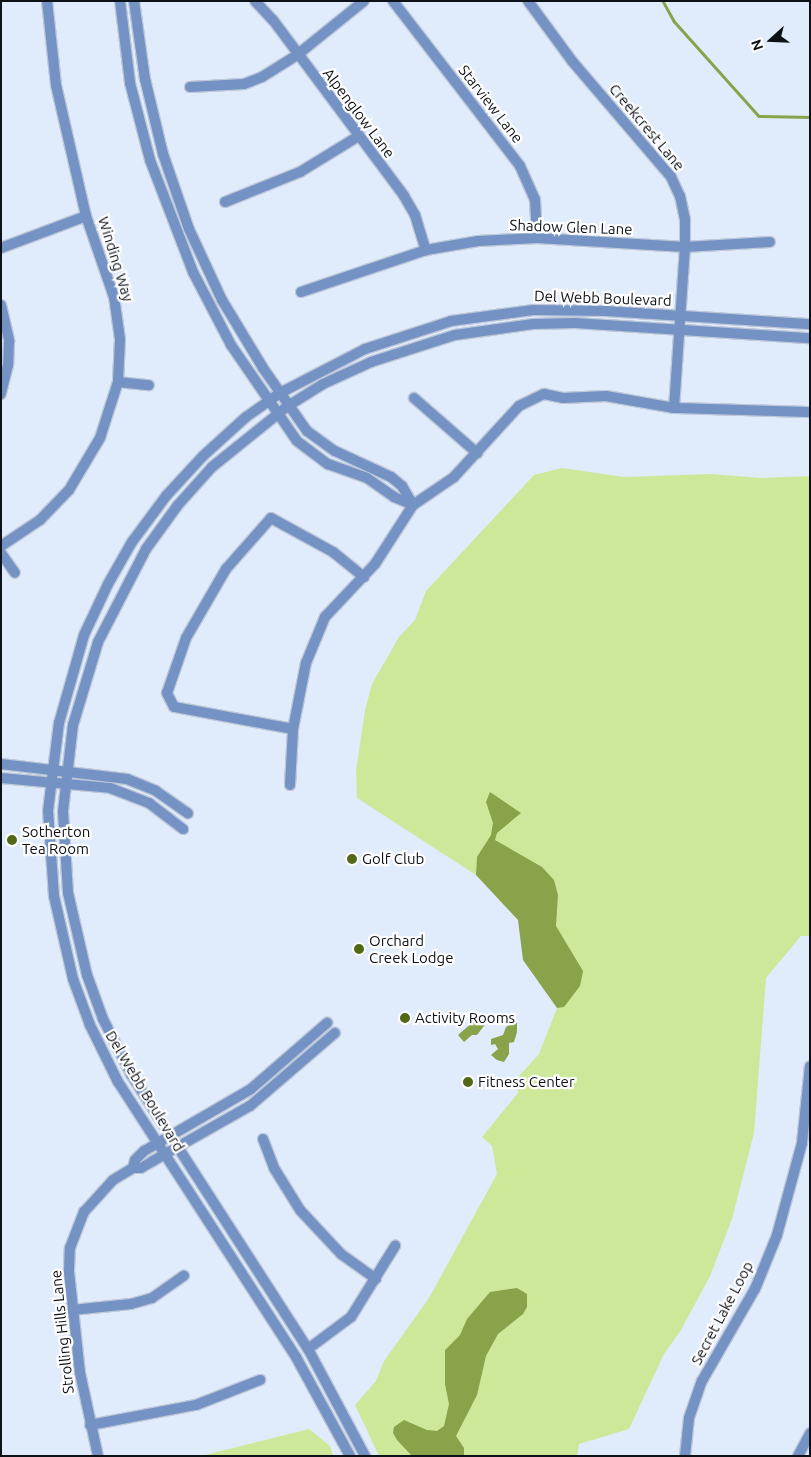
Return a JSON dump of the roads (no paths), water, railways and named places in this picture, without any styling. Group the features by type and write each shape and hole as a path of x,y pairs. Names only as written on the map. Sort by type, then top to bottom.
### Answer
{"street":[{"name":"Winding Way","path":"1,546 40,520 69,490 100,438 118,382 120,339 114,296 86,216 56,84 47,1"},
{"path":"120,1 130,83 150,160 165,202 210,307 276,414 312,454 368,478 394,497 413,505"},
{"path":"134,1 145,79 175,192 222,300 288,406 320,443 391,477 402,486 413,505"},
{"name":"Alpenglow Lane","path":"255,1 297,54 415,214 426,250"},
{"path":"190,86 244,84 262,77 297,54 364,1"},
{"name":"Starview Lane","path":"393,1 520,166 535,199 537,238"},
{"name":"Creekcrest Lane","path":"528,1 572,61 671,177 685,219 685,247 674,408"},
{"path":"225,202 300,172 358,137"},
{"path":"1,248 86,216"},
{"name":"Shadow Glen Lane","path":"301,292 426,250 478,241 537,238 685,247 770,242"},
{"path":"1,305 9,341 8,365 1,394"},
{"name":"Del Webb Boulevard","path":"350,1456 296,1358 157,1143 102,1050 73,979 59,926 51,872 50,782 62,706 75,661 117,567 143,527 184,476 223,437 267,401 365,349 451,321 547,310 810,338"},
{"name":"Del Webb Boulevard","path":"365,1456 308,1349 170,1136 115,1045 82,959 64,863 65,783 78,701 89,666 131,573 161,526 195,485 232,448 276,414 323,384 371,362 455,335 513,326 574,323 810,324"},
{"path":"118,382 149,385"},
{"path":"290,784 293,729 306,663 325,617 364,577 413,505 454,477 519,406 544,394 563,398 606,396 674,408 810,412"},
{"path":"414,398 477,453"},
{"path":"293,729 174,707 167,692 186,638 226,569 271,518 333,552 364,577"},
{"path":"1,553 16,573"},
{"path":"1,764 52,768 127,778 156,791 188,813"},
{"path":"1,778 65,783 123,792 149,803 183,829"},
{"name":"Strolling Hills Lane","path":"98,1456 90,1424 72,1310 69,1271 75,1230 98,1194 132,1168 135,1160 157,1143 251,1089 327,1023"},
{"name":"Strolling Hills Lane","path":"132,1168 141,1168 250,1106 335,1033"},
{"name":"Secret Lake Loop","path":"685,1456 689,1418 702,1381 755,1289 777,1235 802,1143 810,1066"},
{"path":"263,1139 284,1186 314,1227 341,1254 376,1279"},
{"path":"308,1349 351,1317 395,1246"},
{"path":"72,1310 131,1304 152,1298 184,1276"},
{"path":"90,1424 196,1405 260,1380"},
{"path":"798,1456 810,1433"}],"waterway":[{"path":"663,1 674,21 759,116 810,117"}],"place":[{"name":"Sotherton Tea Room","path":"12,840"},
{"name":"Golf Club","path":"352,859"},
{"name":"Orchard Creek Lodge","path":"359,949"},
{"name":"Activity Rooms","path":"405,1018"},
{"name":"Fitness Center","path":"468,1082"}]}
